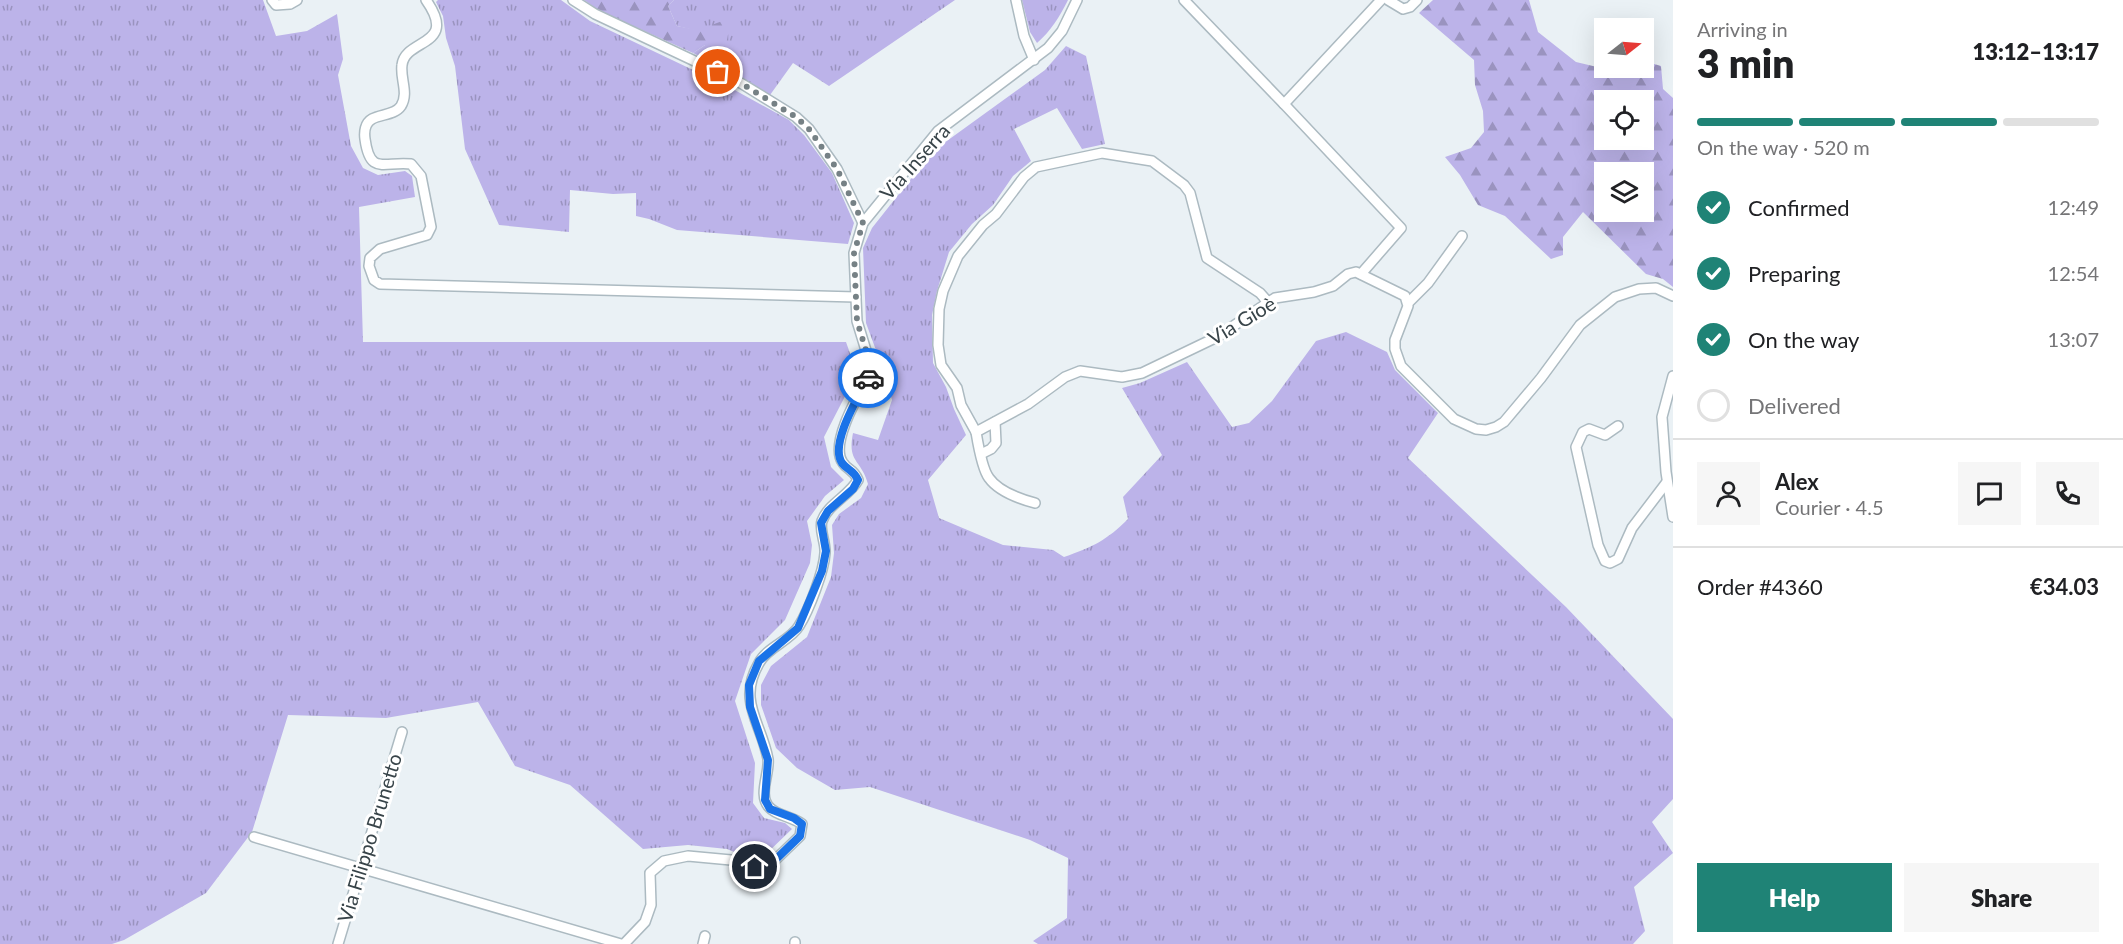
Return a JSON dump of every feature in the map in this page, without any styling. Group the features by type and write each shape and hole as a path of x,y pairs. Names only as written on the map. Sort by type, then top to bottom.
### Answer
{"street":[{"path":"272,0 276,5 283,5 297,0"},
{"path":"426,0 435,19 434,35 405,57 402,65 405,94 400,108 372,119 366,125 364,135 367,155 373,162 386,166 411,164 416,169 421,176 431,227 427,235 380,249 374,253 369,266 374,280 380,284 856,297"},
{"path":"573,0 595,14 739,82 796,117 809,129 837,169 863,223"},
{"path":"1016,0 1024,36 1034,60"},
{"name":"Via Inserra","path":"622,944 645,922 651,905 650,873 664,861 688,856 731,860 755,867 771,864 800,836 802,824 794,818 770,809 765,800 768,760 750,707 749,685 759,661 798,628 822,571 826,551 821,523 828,511 853,489 858,480 854,471 842,463 838,449 844,426 872,370 857,321 854,253 863,223 938,132 1048,48 1062,31 1077,0"},
{"path":"1184,0 1401,228 1361,274 1402,294 1408,303"},
{"path":"1284,104 1382,0"},
{"path":"1388,0 1404,9 1417,0"},
{"path":"1035,503 1020,499 988,478 976,432 961,405 957,388 941,365 938,345 939,309 943,291 958,256 983,225 996,214 1024,177 1036,167 1102,153 1152,161 1184,185 1190,193 1207,258 1260,293 1268,302"},
{"path":"1462,236 1428,284 1408,303 1395,340 1395,349 1401,366 1454,419 1476,429 1486,430 1504,422 1541,378 1580,325 1615,297 1639,289 1656,288 1673,296"},
{"name":"Via Gioè","path":"976,432 1028,404 1065,376 1080,371 1122,377 1132,376 1217,337 1275,298 1314,292 1333,286 1348,274 1356,272 1361,274"},
{"path":"1673,376 1662,417 1667,482 1673,517"},
{"path":"981,454 996,443 995,422"},
{"path":"1618,426 1605,435 1589,429 1583,432 1576,447 1598,545 1605,561 1618,559 1632,528 1660,495 1667,482"},
{"name":"Via Filippo Brunetto","path":"338,944 402,732"},
{"path":"254,837 622,944"}],"green space":[{"path":"0,0 263,0 276,36 307,31 337,14 343,59 338,75 351,146 363,168 378,175 405,171 412,176 415,197 359,207 363,342 846,342 857,373 824,437 831,467 844,480 825,496 807,521 812,545 810,563 785,620 751,654 735,701 755,763 753,803 764,818 785,823 792,829 764,856 751,859 727,849 688,845 643,849 570,785 515,766 478,702 386,718 288,715 252,832 206,893 124,940 112,944 0,944"},
{"path":"438,0 561,0 590,21 731,88 789,120 804,135 832,173 854,223 848,244 677,230 636,216 636,193 613,194 570,190 569,232 499,225 465,149 455,66 446,38 443,16 436,2"},
{"path":"584,0 674,0 668,6 677,26 698,30 725,20 730,24 726,45 705,45 693,53 600,11"},
{"path":"674,0 955,0 829,86 793,63 770,95 693,53 705,45 698,31 677,26 668,6"},
{"path":"1022,0 1068,0 1055,23 1037,43 1030,32"},
{"path":"1433,0 1529,0 1538,32 1576,62 1594,66 1594,78 1654,78 1654,64 1661,66 1663,89 1673,98 1673,287 1663,279 1646,274 1583,212 1563,237 1563,255 1551,259 1505,216 1478,205 1460,175 1445,157 1471,148 1484,132 1483,111 1475,85 1474,60 1419,13"},
{"path":"1066,46 1086,56 1105,144 1082,149 1057,108 1014,129 1031,161 1013,176 993,205 972,224 949,252 932,315 933,363 946,387 966,435 928,480 939,518 1003,545 1053,550 1064,557 1106,538 1128,519 1123,497 1162,455 1122,388 1140,383 1187,362 1232,427 1249,423 1272,401 1316,341 1346,332 1387,352 1395,370 1438,413 1408,458 1566,607 1673,719 1673,799 1652,822 1673,853 1634,887 1645,931 1633,944 1038,944 1033,941 1067,918 1068,858 1030,840 870,787 835,790 797,768 776,748 761,705 761,685 771,666 807,637 831,577 834,553 832,525 839,514 861,498 868,484 853,456 853,433 878,440 892,400 866,323 863,248 872,228 933,151 1045,70"}],"way so far":[{"path":"718,72 739,82 796,117 809,129 837,169 863,223 854,253 857,321 872,370 868,378"}],"route":[{"path":"755,867 771,864 800,836 802,824 794,818 770,809 765,800 768,760 750,707 749,685 759,661 798,628 822,571 826,551 821,523 828,511 853,489 858,480 854,471 842,463 838,449 844,426 868,378"}]}
